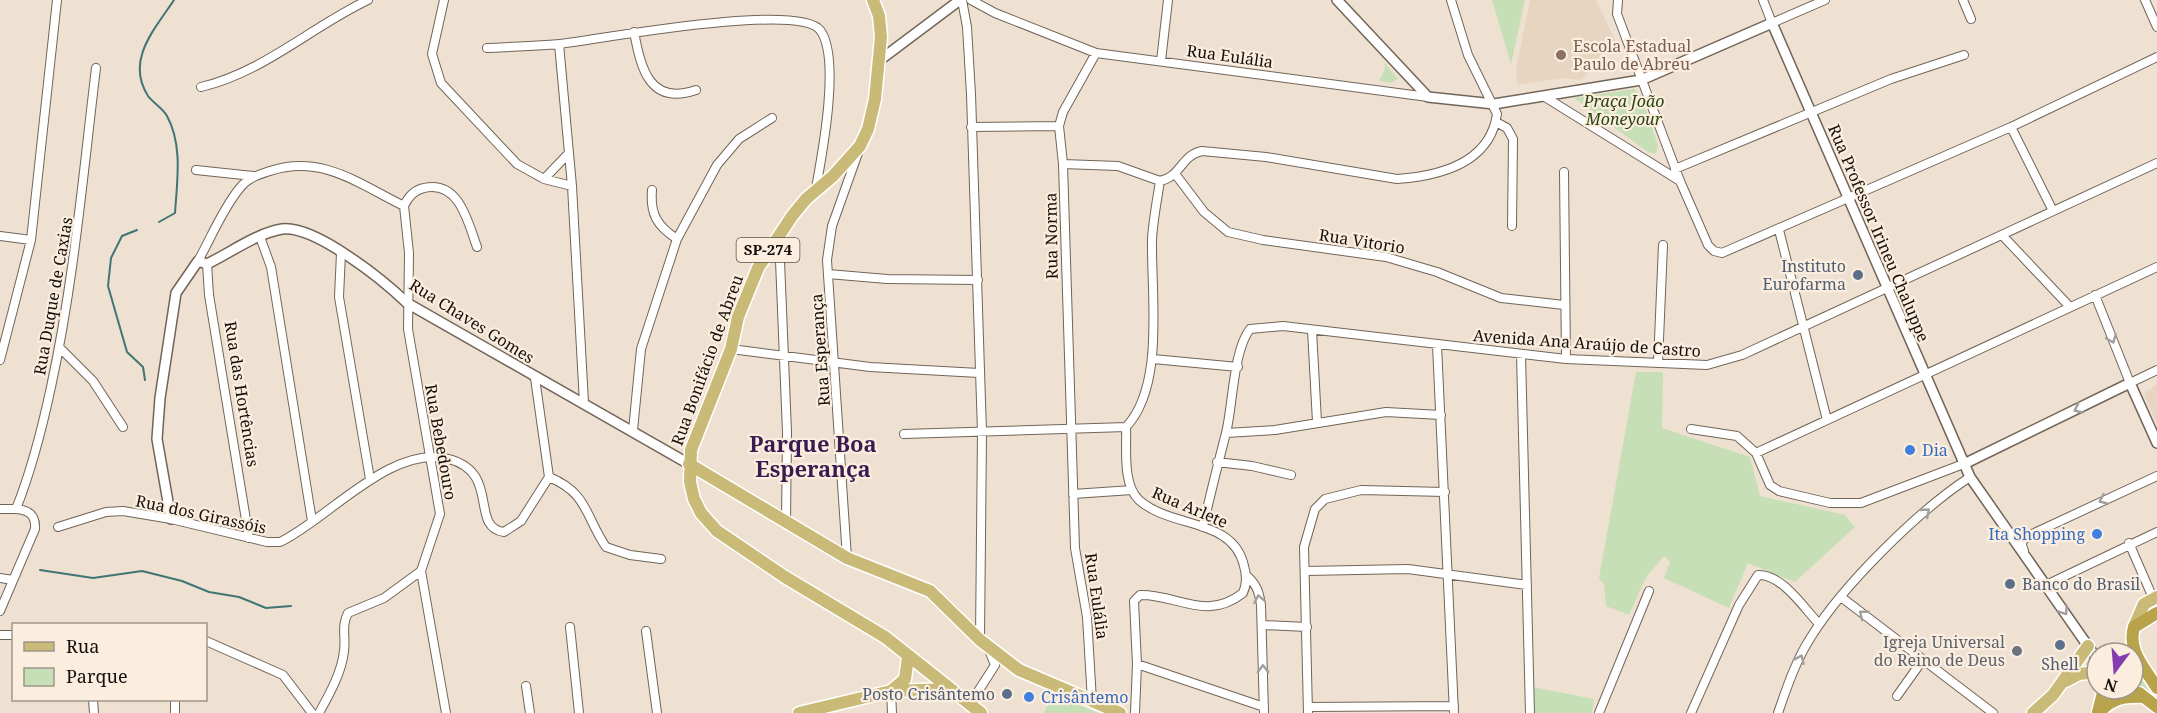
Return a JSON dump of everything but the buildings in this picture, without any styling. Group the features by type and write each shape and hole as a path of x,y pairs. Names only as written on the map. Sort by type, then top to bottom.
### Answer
{"highway":[{"path":"2131,641 2134,627 2157,613"},
{"path":"2145,670 2157,688"},
{"path":"2145,698 2157,707"},
{"path":"2098,713 2113,701"}],"main road":[{"name":"SP-274","path":"873,0 879,16 880,60"},
{"name":"Rua Bonifácio de Abreu","path":"880,60 873,114 860,146 833,176 816,188 767,251 748,288 738,317 731,349 691,450 689,464 694,499 701,513 717,531 785,577 885,637 950,689"},
{"path":"689,464 847,558 930,591 983,643 1014,667 1120,713"},
{"path":"2134,627 2144,604 2155,597"},
{"path":"2033,713 2053,695 2085,650"},
{"path":"891,691 905,678 908,657"},
{"path":"2062,683 2085,673"},
{"name":"SP-274","path":"950,689 981,713"},
{"path":"799,713 891,691 950,689"},
{"path":"2046,713 2053,695"}],"street":[{"path":"0,360 31,240 57,0"},
{"path":"201,87 229,78 283,52 338,16 368,0"},
{"path":"444,0 432,54 436,74 452,95 517,164 544,179 572,186"},
{"path":"880,60 961,0 968,27 978,280 982,432 983,643 995,665"},
{"name":"Rua Eulália","path":"971,0 995,13 1096,53 1494,104 1641,80 1772,23"},
{"path":"1161,61 1168,0"},
{"path":"1337,0 1428,97"},
{"path":"1063,164 1118,166 1160,181 1176,175 1186,158 1192,153 1216,151 1397,179 1436,172 1472,157 1489,142 1496,122 1494,104 1474,71 1451,0"},
{"path":"1618,0 1617,14 1675,169 1708,245 1714,251 1731,251 1779,230 2011,127 2157,57"},
{"name":"Rua Professor Irineu Chaluppe","path":"1763,0 1886,289 1966,462 1970,477 2085,642"},
{"path":"1772,23 1825,0"},
{"path":"1963,0 1971,19"},
{"path":"2145,0 2157,27"},
{"path":"487,48 559,44 634,32 775,19 812,22 821,31 826,43 828,79 827,123 816,188"},
{"path":"634,32 639,60 650,83 668,93 696,90"},
{"path":"559,44 572,186 584,404"},
{"name":"Rua Norma","path":"1073,494 1063,164 1059,126 1068,100 1096,53"},
{"path":"1675,169 1891,79 1964,55"},
{"name":"Rua Duque de Caxias","path":"16,509 29,477 60,348 78,241 96,68"},
{"path":"1545,97 1680,181"},
{"path":"633,430 641,349 677,239 693,204 723,157 740,139 772,118"},
{"path":"1496,122 1507,128 1513,139 1512,226"},
{"path":"971,127 1059,126"},
{"path":"2011,127 2053,211"},
{"name":"Rua Esperança","path":"847,558 828,274 828,242 860,146"},
{"path":"544,179 568,154"},
{"name":"Avenida Ana Araújo de Castro","path":"1203,527 1217,462 1226,433 1242,345 1250,330 1270,326 1521,356 1707,365 1726,361 1805,326 2157,163"},
{"path":"196,170 253,176 288,166 310,164 326,168 404,206 408,198 419,189 434,186 449,192 466,216 477,247"},
{"path":"1564,172 1566,358"},
{"name":"Rua Vitorio","path":"1176,175 1204,212 1228,232 1252,239 1386,257 1437,272 1501,298 1564,305"},
{"path":"171,519 157,439 160,398 176,293 202,263 233,198 240,187 253,176"},
{"path":"1132,490 1127,463 1126,427 1143,406 1153,359 1152,237 1160,181"},
{"path":"652,190 652,213 656,222 677,239"},
{"name":"Rua Bebedouro","path":"404,206 409,253 407,303 412,355 432,455 440,514 421,571"},
{"name":"Rua Chaves Gomes","path":"202,263 280,229 297,229 324,241 382,280 407,303 689,464"},
{"path":"1779,230 1827,420"},
{"path":"779,235 787,455 786,522"},
{"path":"2002,235 2070,308"},
{"path":"0,236 31,240"},
{"path":"260,237 271,267 312,521"},
{"path":"1658,363 1663,245"},
{"path":"341,253 339,297 370,479"},
{"name":"Rua das Hortências","path":"202,263 207,280 249,538"},
{"path":"1756,453 2157,267"},
{"path":"828,274 887,279 978,280"},
{"path":"2095,295 2157,444"},
{"path":"1312,330 1317,422"},
{"path":"1437,345 1441,415 1445,492 1449,573 1454,709 1308,710 1306,534 1315,509 1325,499 1361,490 1445,492"},
{"path":"60,348 93,381 123,427"},
{"path":"731,349 835,362 979,373"},
{"path":"1521,356 1530,713"},
{"path":"1153,359 1238,367"},
{"path":"1690,429 1737,436 1756,453 1770,485 1779,491 1850,505 1874,499 1966,462 2157,370"},
{"path":"432,455 454,460 471,469 480,482 487,522 497,531 512,529 521,520 549,477 535,378"},
{"path":"1226,433 1386,412 1441,415"},
{"path":"904,434 1126,427"},
{"name":"Rua dos Girassóis","path":"58,527 114,511 171,519 267,542 280,542 370,479 432,455"},
{"path":"1217,462 1252,466 1291,475"},
{"path":"2025,558 2021,542 2030,535 2157,476"},
{"path":"549,477 565,484 577,493 606,547 630,555 661,559"},
{"path":"1778,713 1801,655 1819,624 1893,542 1970,477"},
{"name":"Rua Arlete","path":"1073,494 1132,490 1139,500 1166,515 1203,527 1226,537 1235,544 1241,553 1247,576 1259,592 1264,710"},
{"name":"Rua Eulália","path":"1073,494 1076,548 1087,617 1092,702"},
{"path":"0,509 16,509 31,513 36,522 30,545 0,611"},
{"path":"2046,585 2129,543 2157,532"},
{"path":"2129,543 2155,597"},
{"path":"1306,571 1391,569 1449,573 1500,584 1527,585"},
{"path":"319,713 328,698 344,653 344,626 348,613 384,598 421,571 446,713"},
{"path":"1691,713 1739,605 1758,575 1770,577 1782,586 1819,624"},
{"path":"1135,713 1137,664 1134,601 1140,595 1181,604 1214,606 1226,603 1243,593 1247,576"},
{"path":"0,578 13,580"},
{"path":"1599,713 1649,591"},
{"path":"1841,597 1993,713"},
{"path":"1262,625 1307,627"},
{"path":"570,627 579,713"},
{"path":"646,631 657,713"},
{"path":"207,641 283,675 312,713"},
{"path":"1897,696 1922,661"},
{"path":"1137,664 1264,710"},
{"path":"995,665 1014,667"},
{"path":"970,704 995,665"},
{"path":"526,686 530,713"},
{"path":"891,691 892,713"}],"shaded area":[{"name":"Escola Estadual Paulo de Abreu","path":"1530,0 1596,0 1616,42 1581,80 1563,78 1517,85 1516,69"},
{"path":"2157,384 2157,425 2144,394"}],"green space":[{"path":"1492,0 1525,0 1511,64"},
{"path":"1384,62 1398,79 1391,83 1379,81 1385,69"},
{"name":"Praça João Moneyour","path":"1634,89 1640,94 1658,145 1656,154 1648,152 1574,98"},
{"path":"1636,372 1663,372 1662,428 1750,457 1760,496 1845,515 1855,527 1795,582 1748,563 1729,608 1664,578 1670,562 1664,556 1646,577 1629,615 1606,606 1604,585 1599,578"},
{"path":"2145,685 2152,696 2150,698 2145,694"},
{"path":"1533,687 1594,699 1592,713 1534,713"},
{"path":"1053,694 1098,713 1044,713"}],"waterway":[{"path":"159,222 175,213 178,176 177,151 167,116 148,96 142,83 140,70 145,45 174,0"},
{"path":"137,230 122,236 111,258 108,286 127,352 143,367 145,380"},
{"path":"40,570 93,578 142,571 182,581 209,592 239,597 266,608 291,606"}],"place":[{"name":"Escola Estadual Paulo de Abreu","path":"1561,55"},
{"name":"Instituto Eurofarma","path":"1858,275"},
{"name":"Dia","path":"1910,450"},
{"name":"Ita Shopping","path":"2097,534"},
{"name":"Banco do Brasil","path":"2010,584"},
{"name":"Shell","path":"2060,645"},
{"name":"Igreja Universal do Reino de Deus","path":"2017,651"},
{"name":"Posto Crisântemo","path":"1007,694"},
{"name":"Crisântemo","path":"1029,697"}],"district":[{"name":"Parque Boa Esperança","path":"813,456"}]}
